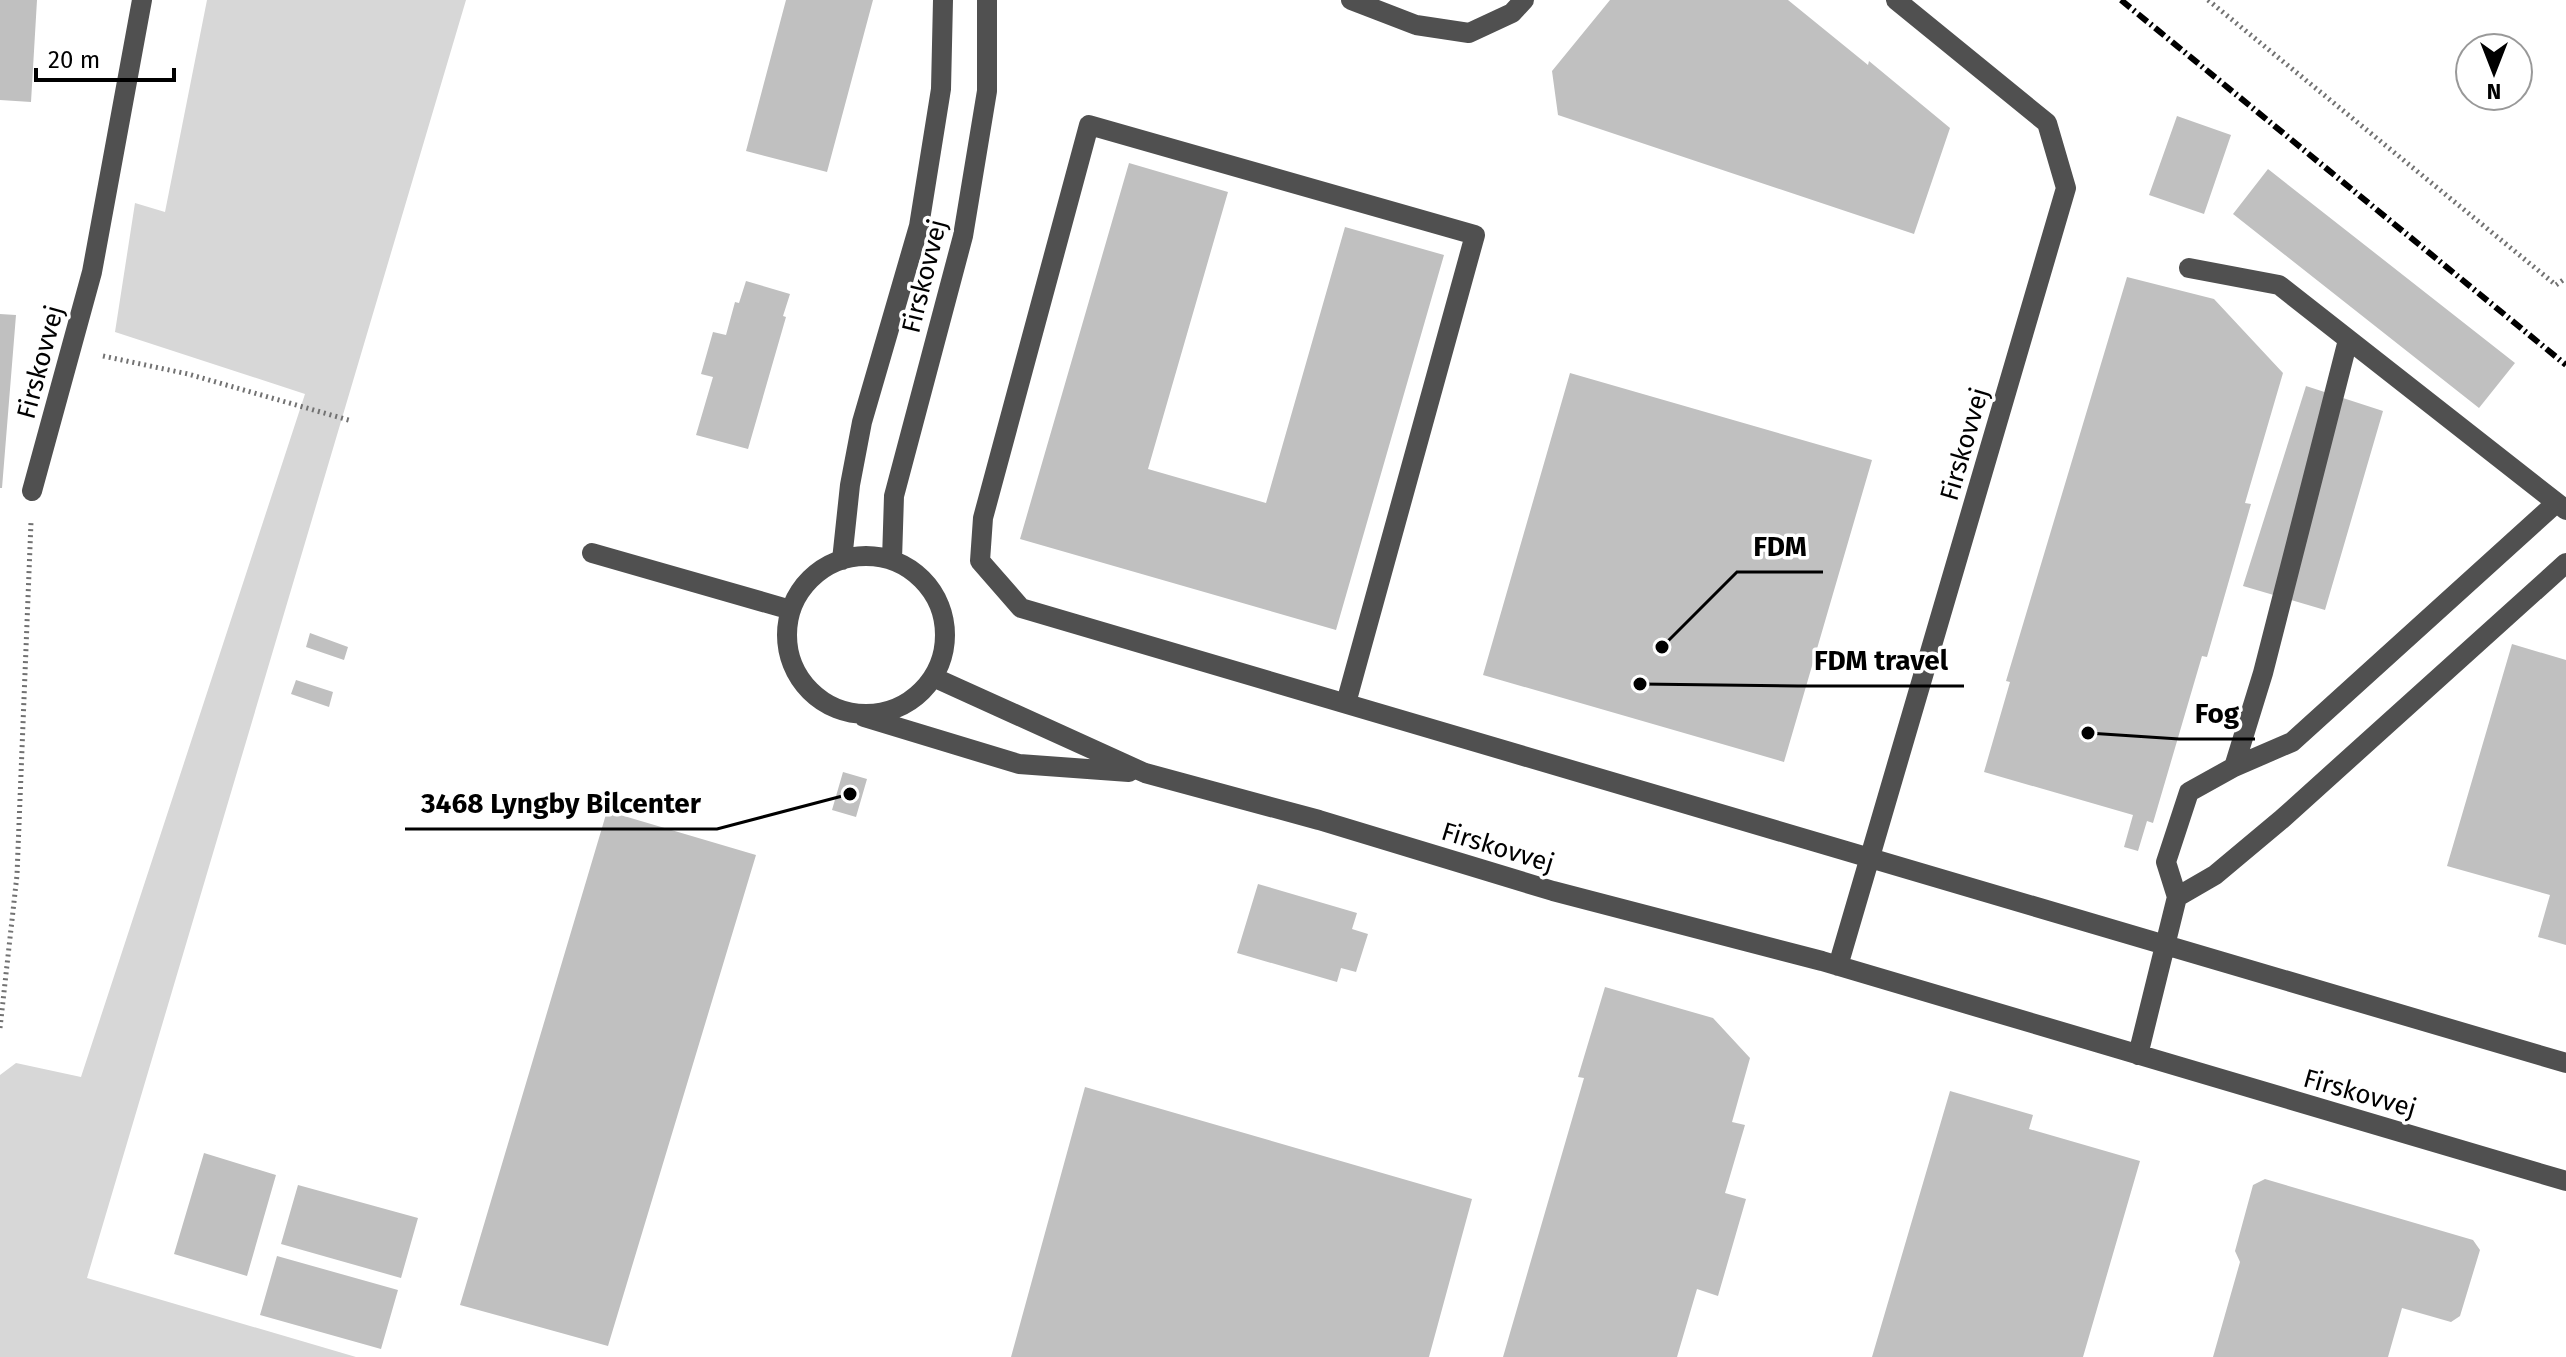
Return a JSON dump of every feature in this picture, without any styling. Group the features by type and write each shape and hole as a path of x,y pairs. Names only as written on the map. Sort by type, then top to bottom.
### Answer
{"street":[{"name":"Firskovvej","path":"32,491 92,272 142,0"},
{"name":"Firskovvej","path":"842,560 850,485 862,422 919,226 941,89 943,0"},
{"name":"Firskovvej","path":"892,560 894,496 963,236 987,91 987,0"},
{"path":"1351,0 1416,25 1469,33 1512,13 1524,0"},
{"name":"Firskovvej","path":"1838,966 2066,188 2047,123 1896,0"},
{"path":"1346,703 1475,235 1089,125 983,518 980,561 1021,608 2566,1063"},
{"path":"2138,1055 2177,897 2166,862 2189,792 2234,767 2292,742 2561,506 2279,285 2189,268"},
{"path":"2234,767 2263,673 2348,340"},
{"path":"592,553 791,610"},
{"path":"875,556 892,560 913,571 930,588 940,609 945,633 942,656 933,677 917,695 897,707 875,714 851,713 833,707 816,697 793,667 787,629 791,610 802,588 820,570 842,560 875,556"},
{"path":"2177,897 2215,875 2282,819 2566,563"},
{"name":"Firskovvej","path":"933,677 1145,773 1319,820 1553,891 1838,966 2566,1181"},
{"name":"Firskovvej","path":"851,713 1019,764 1145,773"}],"path":[{"path":"2208,0 2556,285 2566,278"},
{"path":"71,349 188,374 352,421"},
{"path":"0,1028 17,875 32,491"}],"shaded area":[{"path":"207,0 466,0 87,1278 356,1357 0,1357 0,1075 16,1063 81,1077 305,394 115,332 135,203 165,212"}],"building":[{"path":"0,0 37,0 31,102 0,100"},
{"path":"786,0 873,0 827,172 746,151"},
{"path":"1610,0 1788,0 1868,65 1869,61 1950,128 1914,234 1558,115 1552,71"},
{"path":"2177,116 2231,135 2204,214 2149,195"},
{"path":"1129,163 1228,192 1148,469 1266,503 1345,227 1444,255 1336,630 1020,539"},
{"path":"2268,169 2515,363 2479,408 2233,214"},
{"path":"2127,277 2214,299 2283,373 2245,503 2251,504 2207,657 2202,656 2153,823 2147,821 2138,851 2124,847 2133,815 1984,772 2010,682 2006,681"},
{"path":"746,281 790,294 748,449 696,435 713,377 701,374 713,332 726,335 735,302 739,303"},
{"path":"0,314 16,315 2,488 0,488"},
{"path":"1570,373 1872,460 1784,762 1483,675"},
{"path":"2306,386 2383,411 2325,610 2243,586"},
{"path":"310,633 348,647 344,660 306,647"},
{"path":"2512,644 2566,660 2566,945 2538,937 2550,895 2447,866"},
{"path":"296,680 333,692 329,707 291,694"},
{"path":"843,772 867,779 856,817 832,810"},
{"path":"607,811 756,855 608,1346 460,1305"},
{"path":"1258,884 1357,913 1352,929 1368,934 1356,972 1341,968 1337,982 1237,953"},
{"path":"1605,987 1713,1018 1750,1058 1732,1122 1745,1125 1725,1193 1746,1199 1718,1296 1697,1289 1677,1357 1503,1357 1584,1078 1578,1077"},
{"path":"1085,1087 1472,1199 1429,1357 1011,1357"},
{"path":"1950,1091 2033,1115 2029,1129 2140,1161 2083,1357 1872,1357"},
{"path":"204,1153 276,1175 247,1276 174,1254"},
{"path":"2265,1179 2473,1240 2480,1250 2460,1316 2451,1322 2402,1308 2388,1357 2213,1357 2240,1262 2235,1251 2253,1185"},
{"path":"298,1185 418,1218 401,1278 281,1244"},
{"path":"277,1256 398,1290 381,1349 260,1315"}],"railway":[{"path":"2121,0 2566,365"}],"place":[{"name":"FDM","path":"1662,647"},
{"name":"FDM travel","path":"1640,684"},
{"name":"Fog","path":"2088,733"},
{"name":"3468 Lyngby Bilcenter","path":"850,794"}]}
